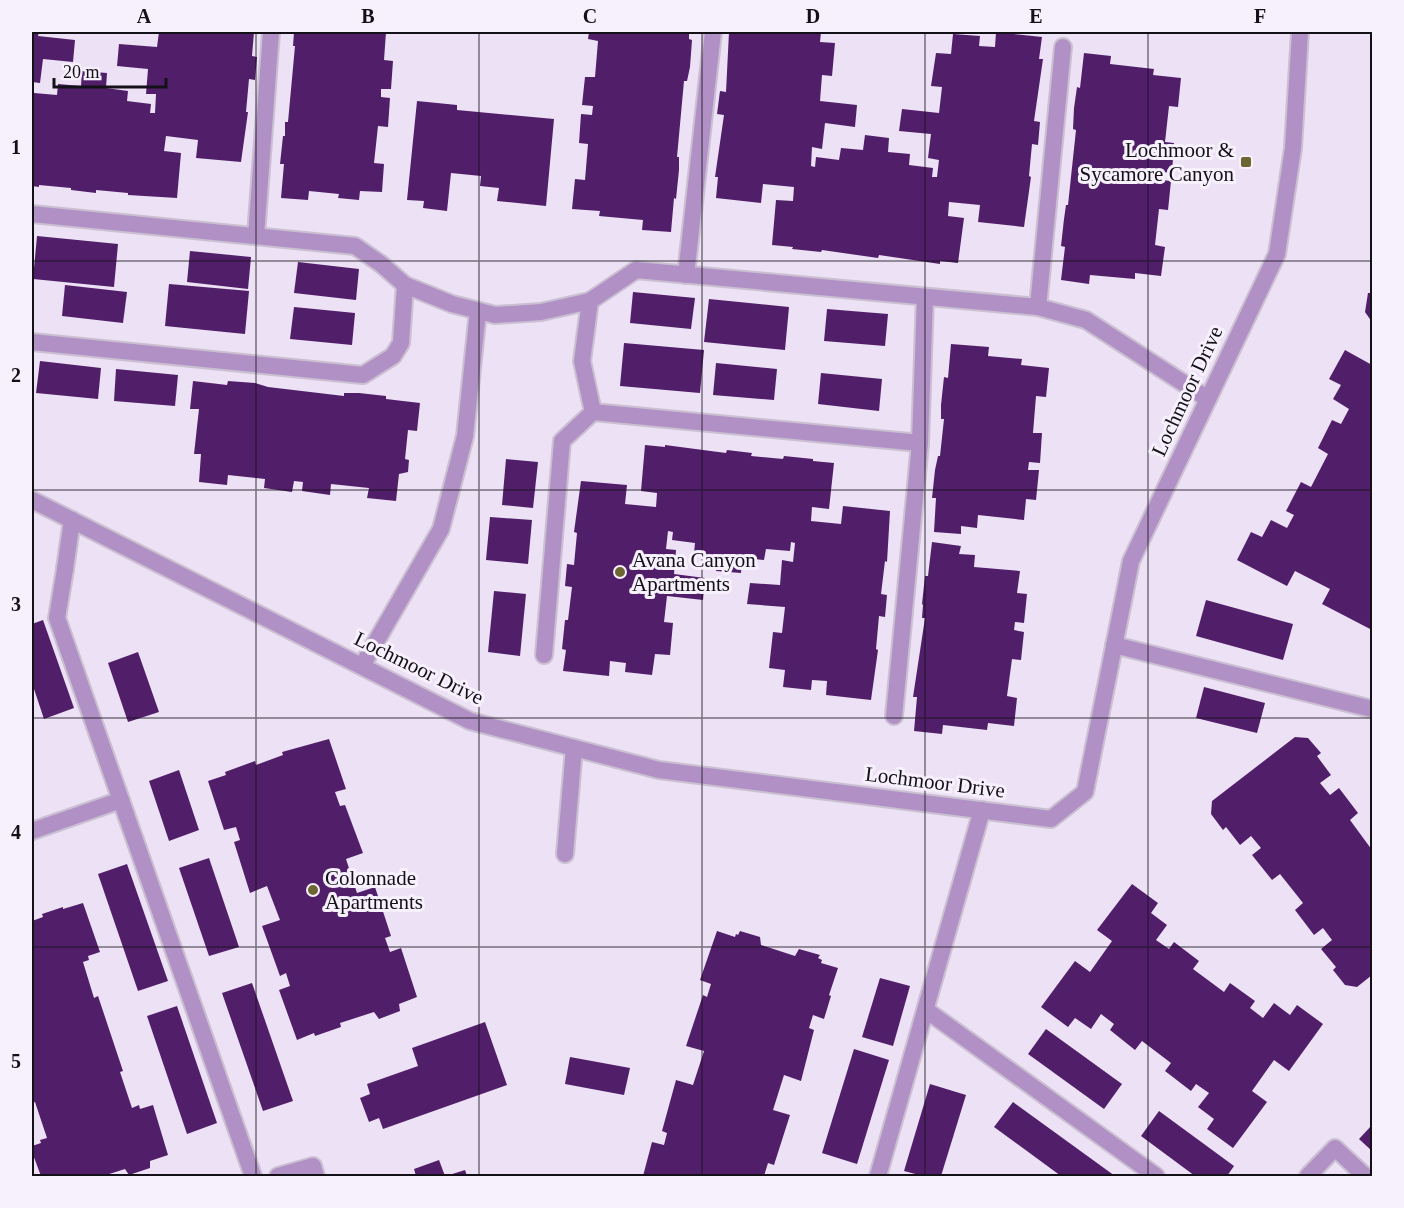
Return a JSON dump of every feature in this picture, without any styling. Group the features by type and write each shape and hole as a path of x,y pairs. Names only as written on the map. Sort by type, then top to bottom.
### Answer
{"street":[{"path":"256,236 271,32"},
{"path":"686,275 713,32"},
{"name":"Lochmoor Drive","path":"32,500 470,721 658,770 1051,819 1084,792 1131,561 1277,254 1293,148 1300,32"},
{"path":"1038,307 1064,48"},
{"path":"32,214 355,246 405,285 452,304 495,315 541,312 590,301 636,270 1038,307 1086,320 1208,399"},
{"path":"32,342 363,375 393,356 401,343 405,285"},
{"path":"894,716 920,443 926,297"},
{"path":"590,301 582,361 593,412"},
{"path":"362,666 441,529 465,436 478,311"},
{"path":"544,655 562,441 593,412 920,443"},
{"path":"72,520 57,618 253,1176"},
{"path":"1114,645 1372,709"},
{"path":"566,855 574,748"},
{"path":"32,831 121,800"},
{"path":"878,1176 982,810"},
{"path":"926,1010 1156,1176"},
{"path":"1308,1176 1335,1148 1365,1176"},
{"path":"278,1176 313,1166 316,1176"}],"building":[{"path":"32,32 39,32 38,36 75,40 73,62 43,59 40,83 32,82"},
{"path":"159,32 254,32 252,56 257,57 255,80 249,79 246,112 248,112 241,162 196,158 198,140 166,136 164,151 181,153 177,198 32,186 32,102 34,93 57,95 58,84 81,86 82,71 107,73 106,88 128,91 127,101 151,104 150,113 155,113 156,94 146,94 148,69 117,66 119,44 157,47"},
{"path":"294,32 386,32 384,60 393,61 391,89 381,89 381,97 390,98 388,127 378,126 374,163 384,164 382,192 360,191 359,200 338,198 339,194 309,191 308,200 281,198 284,164 280,164 285,122 288,122 295,46 293,46"},
{"path":"589,32 689,32 689,39 692,40 690,67 687,81 684,81 677,157 679,157 679,170 671,232 642,230 643,220 599,216 600,211 572,209 575,179 585,180 588,144 579,143 581,114 592,115 593,106 582,105 585,77 595,77 598,41 588,39"},
{"path":"729,32 821,32 820,42 835,43 832,76 822,75 820,101 857,105 855,127 825,123 822,149 812,147 811,166 815,167 816,157 839,160 841,148 863,150 865,135 889,138 888,152 910,154 909,165 933,168 932,177 937,177 939,160 928,158 931,134 899,131 902,109 939,113 942,87 931,86 936,53 951,54 953,34 980,36 979,46 995,47 996,32 1042,37 1039,59 1043,59 1034,121 1040,122 1038,145 1032,144 1029,176 1031,177 1024,227 978,222 980,205 949,202 948,216 964,218 958,263 940,261 940,264 879,255 878,258 772,245 776,200 793,201 794,187 763,184 761,203 716,198 718,177 715,177 724,115 717,114 720,91 726,92"},
{"path":"1084,53 1111,56 1110,64 1154,69 1153,75 1181,78 1178,107 1169,106 1165,142 1174,143 1172,173 1162,172 1161,180 1171,181 1168,210 1159,209 1155,245 1165,247 1161,276 1135,273 1135,279 1090,275 1089,284 1061,280 1065,247 1061,246 1076,130 1073,129 1074,108 1077,87 1080,88"},
{"path":"417,101 457,105 457,110 554,119 546,206 497,201 499,188 480,186 481,176 451,173 447,211 423,208 424,201 407,200"},
{"path":"37,236 118,244 114,287 33,279"},
{"path":"190,251 251,257 248,289 187,282"},
{"path":"298,262 359,269 356,300 294,293"},
{"path":"169,284 249,291 245,334 165,326"},
{"path":"65,285 127,292 123,323 62,316"},
{"path":"633,292 695,298 691,329 630,323"},
{"path":"1368,293 1372,293 1372,322 1365,312"},
{"path":"709,299 789,307 785,350 704,342"},
{"path":"294,307 355,313 352,345 290,339"},
{"path":"827,309 888,314 885,346 824,341"},
{"path":"624,343 704,350 700,393 620,386"},
{"path":"951,344 989,347 988,356 1022,359 1021,365 1049,368 1046,397 1036,396 1033,433 1042,433 1040,463 1029,462 1028,470 1039,470 1036,500 1026,499 1024,520 978,515 977,528 961,526 961,534 934,532 936,498 932,498 944,419 941,419 941,405 944,377 948,378"},
{"path":"1345,350 1372,365 1372,566 1370,570 1372,571 1372,630 1322,604 1330,589 1295,571 1287,586 1237,560 1251,532 1262,537 1271,520 1287,528 1294,515 1286,511 1301,482 1311,487 1328,454 1318,448 1332,420 1341,424 1349,409 1333,399 1341,385 1329,379"},
{"path":"40,361 101,368 98,399 36,393"},
{"path":"716,363 777,369 774,400 713,395"},
{"path":"116,369 178,375 175,406 114,401"},
{"path":"821,373 882,379 879,411 818,404"},
{"path":"193,381 227,385 228,381 255,383 268,387 344,396 344,393 359,393 420,403 417,431 408,430 405,459 409,460 408,472 399,474 396,501 367,498 369,488 331,484 330,495 302,491 303,482 294,481 292,492 264,488 265,479 228,475 227,485 199,482 201,454 194,454 199,409 190,409"},
{"name":"Avana Canyon Apartments","path":"645,445 665,447 665,445 726,453 727,450 752,453 751,456 783,459 784,456 834,463 829,509 812,507 811,521 841,524 843,506 890,511 887,562 885,561 881,594 887,595 885,617 879,616 876,649 878,650 871,700 826,695 827,681 812,680 811,690 783,687 785,670 769,668 773,632 782,633 785,607 747,604 750,583 780,585 782,560 793,562 795,543 791,542 790,551 766,549 764,560 742,558 741,573 716,571 718,556 694,553 695,543 672,540 673,532 668,531 666,549 676,550 674,574 705,578 703,600 667,596 664,622 673,623 670,655 655,654 652,675 625,672 626,663 610,661 609,676 563,671 566,650 562,649 565,620 568,620 572,587 565,586 567,564 574,565 577,533 574,532 581,481 627,485 625,504 656,507 657,493 641,491"},
{"path":"506,459 538,462 533,508 502,505"},
{"path":"490,517 532,520 528,564 486,560"},
{"path":"932,542 961,546 959,554 975,555 974,567 1020,571 1017,593 1027,594 1024,623 1015,622 1014,630 1024,632 1021,660 1012,659 1007,696 1017,698 1014,726 988,723 987,730 943,725 942,734 914,731 917,697 913,697 925,618 922,618 922,604 925,576 928,576"},
{"path":"494,591 526,594 520,656 488,652"},
{"path":"1206,600 1293,624 1283,660 1196,636"},
{"path":"43,620 74,708 44,719 32,683 32,624"},
{"path":"138,652 159,712 128,722 108,663"},
{"path":"1204,687 1265,703 1257,733 1196,718"},
{"path":"1295,737 1308,738 1321,753 1317,756 1331,775 1320,783 1330,795 1339,788 1358,813 1350,820 1372,850 1372,975 1357,987 1345,985 1333,970 1336,967 1321,949 1332,940 1323,928 1314,935 1295,910 1303,903 1280,874 1272,880 1252,855 1261,848 1251,836 1240,845 1226,827 1223,830 1211,814 1212,801"},
{"name":"Colonnade Apartments","path":"329,739 346,789 335,792 340,806 345,805 363,853 346,859 357,893 375,887 391,936 385,938 390,952 401,948 417,997 399,1004 400,1011 379,1019 374,1012 340,1023 341,1027 315,1036 314,1033 297,1040 279,990 290,986 286,973 280,976 262,926 280,920 267,886 250,893 234,842 240,840 236,827 224,830 208,781 255,761 256,765 283,755 282,752"},
{"path":"179,770 199,830 169,841 149,781"},
{"path":"209,858 239,947 209,956 179,868"},
{"path":"127,864 168,981 138,991 98,874"},
{"path":"1132,884 1158,903 1151,913 1167,925 1156,940 1169,949 1174,942 1199,961 1193,969 1224,992 1230,983 1255,1001 1250,1008 1263,1018 1274,1003 1290,1015 1297,1005 1323,1024 1289,1071 1274,1060 1252,1091 1267,1102 1233,1148 1207,1129 1214,1119 1198,1107 1209,1093 1196,1084 1191,1091 1165,1071 1171,1063 1142,1041 1135,1050 1110,1030 1114,1024 1101,1014 1091,1029 1075,1018 1068,1027 1041,1007 1075,961 1090,972 1112,941 1097,930"},
{"path":"83,903 100,952 88,956 89,960 83,962 94,998 98,996 123,1071 120,1072 132,1108 139,1105 140,1109 153,1105 168,1155 150,1161 150,1168 129,1175 125,1169 103,1176 41,1176 32,1152 32,1146 47,1138 35,1102 32,1103 32,921 43,917 42,914"},
{"path":"717,931 735,937 740,931 760,937 761,945 795,956 799,949 820,955 818,958 822,960 821,963 838,968 829,995 831,996 824,1019 813,1015 809,1028 814,1030 801,1081 784,1075 773,1110 790,1115 774,1165 768,1163 764,1176 643,1176 652,1142 664,1145 667,1133 662,1131 676,1080 693,1085 704,1051 686,1046 703,995 707,997 711,984 700,980"},
{"path":"880,978 910,986 893,1046 862,1037"},
{"path":"252,983 293,1101 263,1111 222,993"},
{"path":"177,1006 217,1123 187,1134 147,1016"},
{"path":"485,1022 507,1085 383,1129 379,1118 369,1122 360,1098 370,1094 367,1084 418,1066 412,1048"},
{"path":"1046,1029 1122,1084 1104,1109 1028,1054"},
{"path":"854,1049 889,1060 857,1164 822,1153"},
{"path":"570,1057 630,1068 624,1095 565,1084"},
{"path":"930,1084 966,1095 941,1176 923,1176 904,1171"},
{"path":"1013,1102 1115,1176 1061,1176 994,1127"},
{"path":"1159,1111 1234,1166 1227,1176 1195,1176 1141,1136"},
{"path":"1372,1125 1372,1151 1359,1139"},
{"path":"439,1160 445,1176 416,1176 414,1169"},
{"path":"465,1170 467,1176 446,1176"}],"place":[{"name":"Lochmoor & Sycamore Canyon","path":"1246,162"},
{"name":"Avana Canyon Apartments","path":"620,572"},
{"name":"Colonnade Apartments","path":"313,890"}]}
